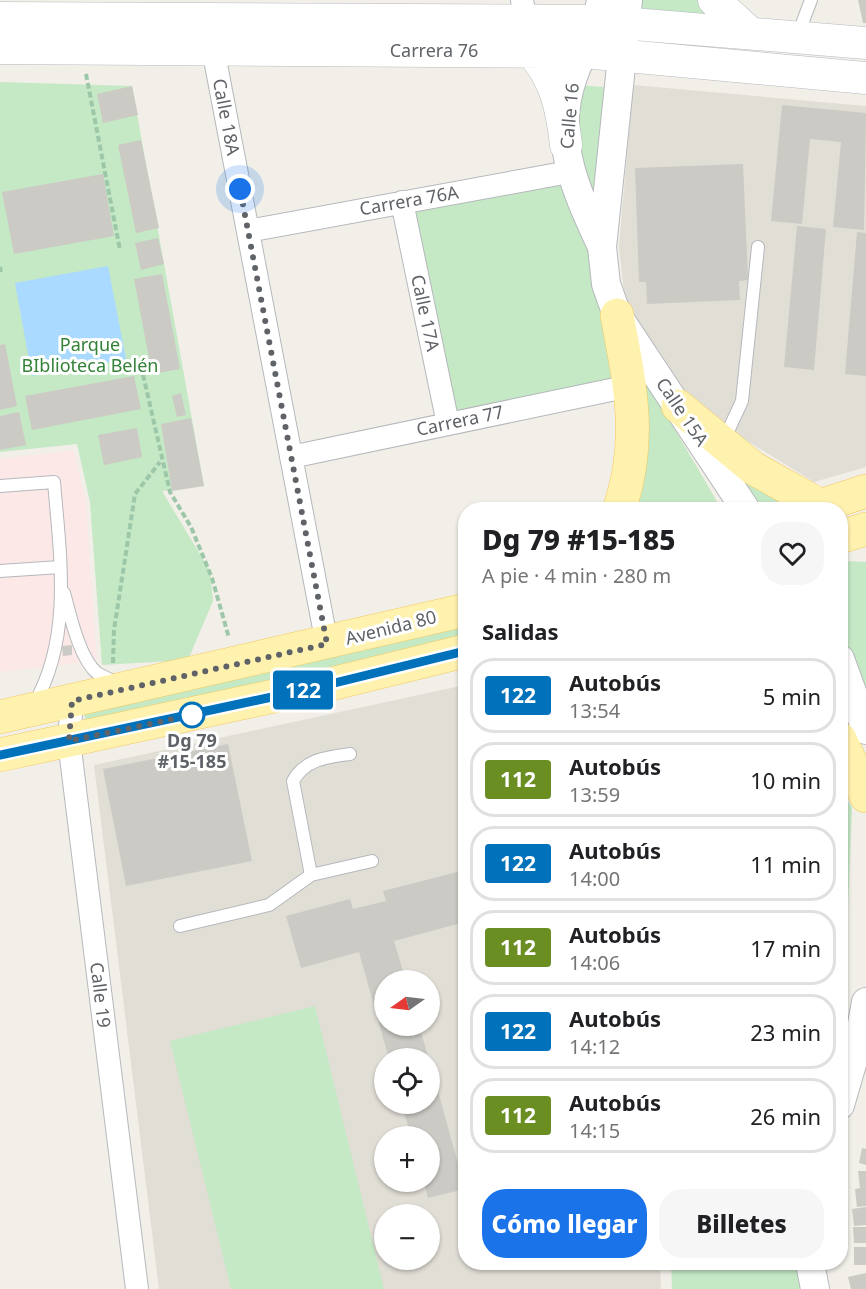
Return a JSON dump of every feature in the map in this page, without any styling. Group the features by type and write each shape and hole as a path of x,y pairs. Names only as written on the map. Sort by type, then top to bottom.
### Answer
{"main road":[{"path":"714,0 750,33"},
{"name":"Carrera 76","path":"0,48 211,23 367,10 613,11 750,33 866,43"},
{"name":"Carrera 76","path":"16,12 211,23 531,51 623,55 866,78"},
{"path":"531,51 548,73 558,96 567,158"},
{"path":"616,315 630,386 634,445 622,502"},
{"path":"678,406 753,468 806,502"},
{"path":"833,502 866,491"},
{"path":"848,535 866,529"},
{"name":"Avenida 80","path":"15,713 72,701 121,681 327,644 458,612"},
{"path":"0,755 312,688 458,653"},
{"path":"848,757 866,796"}],"street":[{"name":"Calle 16","path":"602,247 575,191 567,158 570,86 583,52 613,11"},
{"name":"Calle 16","path":"613,11 623,55 602,247 606,284 616,315"},
{"name":"Calle 18A","path":"211,23 248,231 327,644"},
{"name":"Carrera 76A","path":"248,231 402,202 567,158"},
{"name":"Calle 17A","path":"402,202 448,424"},
{"name":"Calle 15A","path":"616,315 741,502"},
{"name":"Carrera 77","path":"291,457 630,386"},
{"path":"848,544 866,547"},
{"path":"848,681 866,730"},
{"name":"Calle 19","path":"72,701 69,741 137,1289"},
{"path":"848,1078 865,1010"},
{"path":"811,1270 815,1289"}],"lane":[{"path":"797,38 811,0"},
{"path":"723,444 742,401 758,247"},
{"path":"0,486 54,482 61,581 52,665 15,713"},
{"path":"0,571 60,567"},
{"path":"61,581 71,620 85,656 96,672 121,681"},
{"path":"310,875 293,781 300,770 312,762 350,754"},
{"path":"180,926 269,905 310,875 372,861"}],"path":[{"path":"85,68 120,250"},
{"path":"141,366 161,462 170,492 191,527 213,578 230,642"},
{"path":"121,681 114,630 135,495 161,462"}],"shaded area":[{"path":"633,85 866,106 866,467 814,482 699,411 626,309 619,247"},
{"path":"74,450 86,503 97,661 0,672 0,459"},
{"path":"458,687 458,1270 660,1270 661,1289 159,1289 94,765"}],"green space":[{"path":"632,0 699,0 729,22 632,12"},
{"name":"Parque BIblioteca Belén","path":"0,82 132,86 204,486 162,491 210,571 213,601 188,660 102,665 90,502 77,444 0,452"},
{"path":"579,85 615,88 599,214 575,153"},
{"path":"561,181 596,248 618,380 452,412 412,212"},
{"path":"634,360 717,502 634,502"},
{"path":"736,467 781,502 758,502"},
{"path":"848,561 866,562 866,693 848,647"},
{"path":"458,624 458,641 87,729 84,712"},
{"path":"848,802 852,807 848,909"},
{"path":"315,1006 374,1248 374,1270 379,1270 384,1289 231,1289 170,1041"},
{"path":"671,1270 802,1270 805,1289 672,1289"}],"water":[{"path":"108,266 126,359 32,376 15,283"}],"building":[{"path":"858,0 866,0 866,23 863,23"},
{"path":"132,86 138,115 103,123 97,94"},
{"path":"782,105 866,113 864,230 833,227 841,142 810,139 802,224 771,221"},
{"path":"141,140 159,228 136,233 118,145"},
{"path":"743,164 748,280 739,281 740,300 647,304 646,282 639,282 635,168"},
{"path":"103,174 114,236 14,254 2,192"},
{"path":"797,226 826,229 814,370 784,367"},
{"path":"857,232 866,233 866,376 845,374"},
{"path":"158,238 164,264 141,270 135,243"},
{"path":"162,274 180,369 152,374 134,279"},
{"path":"5,344 17,406 0,410 0,345"},
{"path":"134,376 141,409 32,430 25,396"},
{"path":"181,393 186,415 177,417 172,396"},
{"path":"19,412 26,445 0,450 0,416"},
{"path":"191,418 204,486 172,491 161,424"},
{"path":"137,428 142,457 104,465 98,435"},
{"path":"72,645 72,655 63,656 62,646"},
{"path":"228,744 252,861 126,886 103,769"},
{"path":"458,872 458,924 394,941 403,970 374,970 374,1006 359,952 301,968 286,916 350,899 353,909 386,901 383,891"},
{"path":"383,1036 422,1036 426,1048 386,1048"},
{"path":"440,1098 458,1164 458,1191 428,1198 426,1192 440,1192 440,1126 408,1126 405,1114 440,1114"},
{"path":"862,1148 866,1149 866,1165 859,1163"},
{"path":"858,1171 866,1171 866,1206 857,1207 855,1189 860,1188"},
{"path":"866,1207 866,1225 854,1226 852,1209"},
{"path":"853,1227 866,1227 866,1243 854,1243"},
{"path":"854,1247 866,1247 866,1265 854,1265"},
{"path":"866,1273 866,1289 851,1289 848,1277"}],"bus line":[{"name":"122","path":"0,755 189,716 458,653"}],"place":[{"name":"Dg 79 #15-185","path":"192,715"}],"route":[{"path":"192,715 69,741 68,730 72,701 327,644 240,189"}]}
